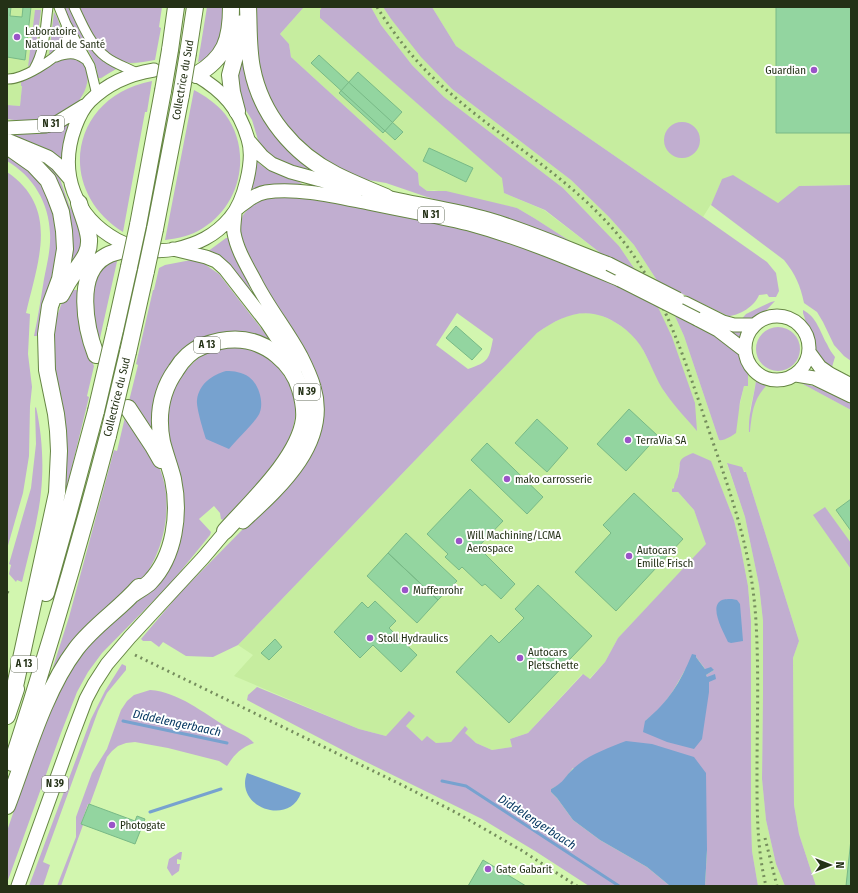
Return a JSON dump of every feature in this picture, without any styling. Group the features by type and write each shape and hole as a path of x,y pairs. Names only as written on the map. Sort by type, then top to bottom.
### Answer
{"highway":[{"name":"Collectrice du Sud","path":"7,716 60,546 96,411 138,225 163,91 176,7"},
{"name":"Collectrice du Sud","path":"7,780 85,521 108,436 155,229 181,94 195,7"},
{"path":"196,76 217,60 224,49 230,25 231,7"},
{"path":"237,111 232,92 230,75 240,38 243,7"},
{"path":"248,7 252,69 258,90 278,129 310,160 335,175 386,197"},
{"name":"A 13","path":"7,146 34,165 48,180 56,196 61,212 65,249 60,279 50,306 46,334 47,370 56,414 59,438 57,493 12,700"},
{"name":"A 13","path":"46,334 54,308 67,283 83,261 88,250 89,240 79,203"},
{"path":"96,355 90,340 85,305 87,286 92,271 99,261 105,256 128,245"},
{"name":"A 13","path":"133,594 150,582 162,565 172,542 176,518 176,498 173,479 162,442 160,420 161,400 168,381 181,362 198,348 226,339 254,342 271,350 286,362 297,378 304,401 304,418 300,435 290,454 273,476 225,531"},
{"name":"A 13","path":"7,806 42,712 58,678 75,650 92,630 133,594 147,579 158,561 171,525 172,504 168,482 162,462 128,408"}],"main road":[{"name":"N 31","path":"7,128 46,126 58,122 72,115 105,88 121,79 137,73 154,70"},
{"name":"N 31","path":"196,76 212,85 237,111 249,142 250,159 248,176 244,192 236,210"},
{"name":"N 31","path":"93,99 76,124 71,137 68,151 70,180 79,203 87,215 108,235 128,245 154,251 173,250 191,246 208,238 223,226 236,210 255,195 266,192 283,191 324,194 437,217 470,225 525,242 620,280 718,330 744,350"},
{"name":"N 31","path":"7,140 48,157 57,164 70,180"},
{"name":"N 31","path":"249,142 272,164 285,169 337,185 386,197 456,211 489,220 574,249 609,264 722,322 734,326 754,325"},
{"name":"N 39","path":"203,558 262,504 294,469 305,454 311,440 316,420 317,405 314,388 308,371 300,355 261,294 238,247 234,232 236,210"},
{"name":"N 39","path":"18,886 86,699 94,684 107,664 130,637 203,558 225,531 277,480 292,463 302,448 308,430 310,402 300,374 267,323 225,269 216,261 206,257 173,250"},
{"path":"770,316 781,316 792,320 800,326 806,334 809,352 804,364 796,375 779,381 761,377 754,372 749,365 744,350 748,332 754,325 770,316"},
{"path":"809,352 820,367 851,385"},
{"path":"796,375 814,378 851,396"}],"street":[{"path":"34,70 43,51 48,7"},
{"path":"59,7 66,24 87,61 95,82 93,99"},
{"path":"74,7 82,24 98,49 107,58 137,73"},
{"path":"7,78 19,78 51,59 65,46 67,40 66,24"},
{"path":"51,59 71,53 77,54 87,61"}],"shaded area":[{"path":"7,7 78,7 118,60 137,63 108,73 81,98 87,84 26,80 21,82 20,106 7,105"},
{"path":"64,7 71,7 116,69 101,78 98,78 94,61 67,16"},
{"path":"78,7 162,7 159,27 161,28 155,60 131,63 121,61 112,56 104,50 92,34"},
{"path":"207,7 223,7 222,31 220,39 212,53 198,62"},
{"path":"255,7 304,7 280,34 289,44 291,57 418,173 419,185 427,191 446,191 517,208 573,243 386,183 362,179 340,171 299,144 273,108 258,68"},
{"path":"304,7 322,7 320,10 320,18 503,178 504,193 544,210 603,255 573,243 517,208 434,190 427,191 419,185 418,173 291,57 289,44 280,34"},
{"path":"322,7 371,7 381,25 412,65 444,97 563,188 619,246 636,271 603,255 545,210 504,193 502,178 320,18 320,10"},
{"path":"371,7 383,7 391,19 452,89 571,180 609,217 634,245 658,282 684,336 719,440 733,435 744,386 748,386 748,372 756,380 750,409 750,432 752,409 758,394 766,386 780,388 799,382 851,410 851,886 816,886 799,834 794,805 793,658 799,641 746,472 727,464 745,517 759,585 763,621 762,779 766,820 776,864 785,886 758,886 752,851 751,621 748,586 741,549 734,520 711,462 693,453 679,465 678,476 672,492 678,492 694,510 707,544 618,638 605,662 589,679 582,674 528,733 510,739 512,747 492,750 476,743 464,733 468,729 451,742 436,743 422,741 406,726 386,736 359,729 234,676 253,655 238,645 537,333 550,324 569,315 583,313 598,314 627,330 640,344 665,393 697,430 636,271 619,246 563,188 444,97 412,65 381,25"},
{"path":"383,7 432,7 456,46 767,262 776,273 779,291 776,297 769,297 767,294 759,295 754,303 746,310 732,316 728,316 658,282 634,245 609,217 571,180 452,89 421,57"},
{"path":"432,7 851,7 851,185 799,186 778,203 722,179 713,201 703,217 456,46"},
{"path":"35,10 41,10 37,40 40,41 37,55 28,67"},
{"path":"54,12 58,19 63,38 60,45 49,55"},
{"path":"244,39 252,84 323,175 271,159 261,150 252,120 240,101 235,66"},
{"path":"71,57 80,61 88,74 82,97 71,109 59,116 44,120 21,121 7,119 7,105 20,106 21,82 63,58"},
{"path":"152,81 123,232 101,214 87,192 80,169 81,146 89,124 104,105 125,90"},
{"path":"194,90 218,106 225,114 233,128 238,144 240,160 239,176 227,205 216,218 194,233 165,240"},
{"path":"686,122 695,127 699,133 699,147 695,153 686,158 678,158 669,153 665,147 664,136 669,127 675,123"},
{"path":"70,123 62,160 51,152 8,134 48,131"},
{"path":"23,152 46,162 54,168 59,176 69,205 82,229 82,247 65,276 68,231"},
{"path":"7,155 18,160 43,183 56,213 58,263 40,318 38,336 34,336 49,250 49,222 47,211 38,191 25,174 7,161"},
{"path":"256,160 267,169 293,179 305,186 250,193"},
{"path":"7,172 24,186 34,202 39,219 41,236 36,274 26,313 30,314 28,354 32,387 29,456 23,493 7,549"},
{"path":"733,175 778,203 799,186 851,185 851,361 834,345 817,312 804,303 797,280 784,260 711,205 722,179"},
{"path":"282,197 308,199 356,206 436,221 524,246 565,260 657,305 672,337 695,403 697,431 666,394 647,357 634,337 610,319 599,315 588,313 568,316 547,326 537,333 238,645 213,657 186,656 163,642 159,647 151,641 143,641 141,639 180,593 296,475 312,454 320,428 322,400 315,369 301,344 263,287 241,242 240,224 243,215 249,208 267,198","holes":["457,313 493,339 487,359 484,362 468,369 436,345"]},
{"path":"228,238 252,292 250,294 207,252"},
{"path":"118,257 98,347 92,308 94,289 102,269 106,264"},
{"path":"191,260 203,263 219,274 271,341 192,346 153,434 129,401 138,365 136,364 159,268 165,265"},
{"path":"70,287 72,290 79,290 79,325 83,343 94,366 87,396 89,397 66,491 61,490 54,369 54,325 61,305"},
{"path":"775,301 759,316 751,320 739,322 746,314"},
{"path":"803,310 812,317 818,325 835,357 832,367 828,368 816,353 814,336 807,325"},
{"path":"674,314 732,335 735,328 743,330 740,348 742,361 748,372 748,386 744,386 740,402 736,433 726,439 719,440 684,336"},
{"path":"778,327 790,331 796,337 800,349 796,361 790,367 778,371 766,367 760,361 756,349 760,337 766,331"},
{"path":"230,346 256,351 268,357 274,362 285,377 294,397 295,417 290,436 280,455 267,473 223,520 221,519 220,513 214,506 199,519 211,532 210,535 171,583 102,653 88,672 77,692 61,733 7,883 7,831 35,749 64,681 79,654 168,566 171,447 167,423 171,397 180,376 198,358 212,350"},
{"path":"756,380 766,386 758,396 749,432 750,412"},
{"path":"799,382 824,389 851,403 851,410"},
{"path":"36,407 42,449 40,503 36,526 22,582 17,580 16,582 9,574 11,565 9,564 31,488 36,444"},
{"path":"126,413 150,450 162,474 166,498 163,535 155,558 144,577 57,670 53,667 69,617 114,450 117,451"},
{"path":"693,453 711,461 734,520 748,586 751,621 752,851 758,886 705,886 707,850 573,768 561,784 551,789 551,792 573,820 600,840 647,867 670,886 589,886 482,819 352,755 247,700 248,695 257,687 359,729 386,736 409,711 415,716 406,726 422,741 427,736 436,743 451,742 465,726 468,729 465,733 476,743 492,750 512,747 510,739 528,733 583,674 590,679 605,662 618,638 706,544 694,510 678,492 672,492 678,476 681,459","holes":["696,657 706,670 714,670 706,675 709,682 709,692 645,721 660,709 673,691 685,670"]},
{"path":"727,463 742,467 744,472 746,472 799,641 793,658 794,805 799,834 816,886 785,886 776,864 766,820 762,779 763,621 759,585 745,517"},
{"path":"825,507 851,543 851,569 813,515"},
{"path":"122,664 126,666 126,670 107,693 98,711 43,862 50,865 43,886 29,886 91,719 105,691"},
{"path":"150,690 181,699 227,727 245,736 254,743 238,752 227,766 219,761 168,748 135,742 118,746 107,757 90,804 88,804 81,824 83,825 61,886 57,886 76,837 76,817 92,773 107,749 121,710 127,701 134,695"},
{"path":"182,852 181,860 177,859 177,864 180,864 179,871 172,876 167,868 169,859"}],"water":[{"path":"226,371 238,372 249,377 259,390 261,401 258,416 229,449 206,439 197,403 198,394 203,385 211,378"},
{"path":"722,600 737,600 740,604 743,641 731,643 728,642 718,620 716,608 718,603"},
{"path":"692,654 696,655 705,669 711,667 714,670 706,675 707,677 715,674 716,679 709,682 709,692 702,739 694,749 667,742 643,732 645,721 661,706 673,691"},
{"path":"626,741 652,744 694,757 706,773 707,850 705,886 670,886 647,867 600,840 573,820 551,792 551,789 562,782 580,763 598,752"},
{"path":"247,773 301,793 295,803 286,809 275,811 265,808 255,803 248,795 245,785"}],"building":[{"name":"Laboratoire National de Santé","path":"7,7 11,7 10,16 22,17 23,7 31,7 25,60 7,57"},
{"name":"Guardian","path":"776,7 851,7 851,133 776,133"},
{"path":"319,55 403,132 395,140 311,63"},
{"path":"358,72 402,112 383,133 339,93"},
{"path":"429,148 473,168 466,182 423,161"},
{"path":"456,326 482,349 472,360 446,338"},
{"name":"TerraVia SA","path":"629,409 658,436 626,471 597,444"},
{"path":"537,419 568,448 547,472 515,443"},
{"name":"mako carrosserie","path":"487,443 543,497 527,514 471,460"},
{"name":"Will Machining/LCMA Aerospace","path":"470,489 503,521 478,547 515,584 501,599 485,584 482,586 462,567 459,570 445,557 448,554 427,534"},
{"name":"Autocars Emille Frisch","path":"634,493 683,539 616,611 575,572 611,533 603,525"},
{"path":"851,499 851,531 836,510"},
{"path":"406,533 457,581 438,600 388,553"},
{"name":"Muffenrohr","path":"388,553 438,600 417,623 367,576"},
{"name":"Autocars Pletschette","path":"538,585 592,636 509,723 456,672 491,635 499,643 524,618 515,609"},
{"name":"Stoll Hydraulics","path":"375,601 396,621 389,628 417,655 401,672 373,645 360,658 334,632 362,602 368,608"},
{"path":"275,639 282,647 269,660 261,653"},
{"name":"Photogate","path":"89,804 135,821 137,816 145,819 135,844 81,824"},
{"path":"851,839 851,886 846,886"},
{"name":"Gate Gabarit","path":"483,860 526,886 468,886"}],"waterway":[{"name":"Diddelengerbaach","path":"123,721 227,743"},
{"name":"Diddelengerbaach","path":"442,781 466,786 619,886"},
{"path":"150,812 221,789"}],"railway":[{"path":"377,7 410,52 438,83 471,111 562,180 604,219 623,241 638,262 662,306 682,353 724,474 739,522 750,570 754,596 757,641 758,830 766,886"},
{"path":"135,655 455,812 521,850 577,886"},
{"path":"765,838 777,886"}],"place":[{"name":"Laboratoire National de Santé","path":"17,37"},
{"name":"Guardian","path":"814,70"},
{"name":"TerraVia SA","path":"628,440"},
{"name":"mako carrosserie","path":"507,479"},
{"name":"Will Machining/LCMA Aerospace","path":"459,541"},
{"name":"Autocars Emille Frisch","path":"629,556"},
{"name":"Muffenrohr","path":"405,590"},
{"name":"Stoll Hydraulics","path":"370,638"},
{"name":"Autocars Pletschette","path":"520,658"},
{"name":"Photogate","path":"112,825"},
{"name":"Gate Gabarit","path":"488,869"}]}
